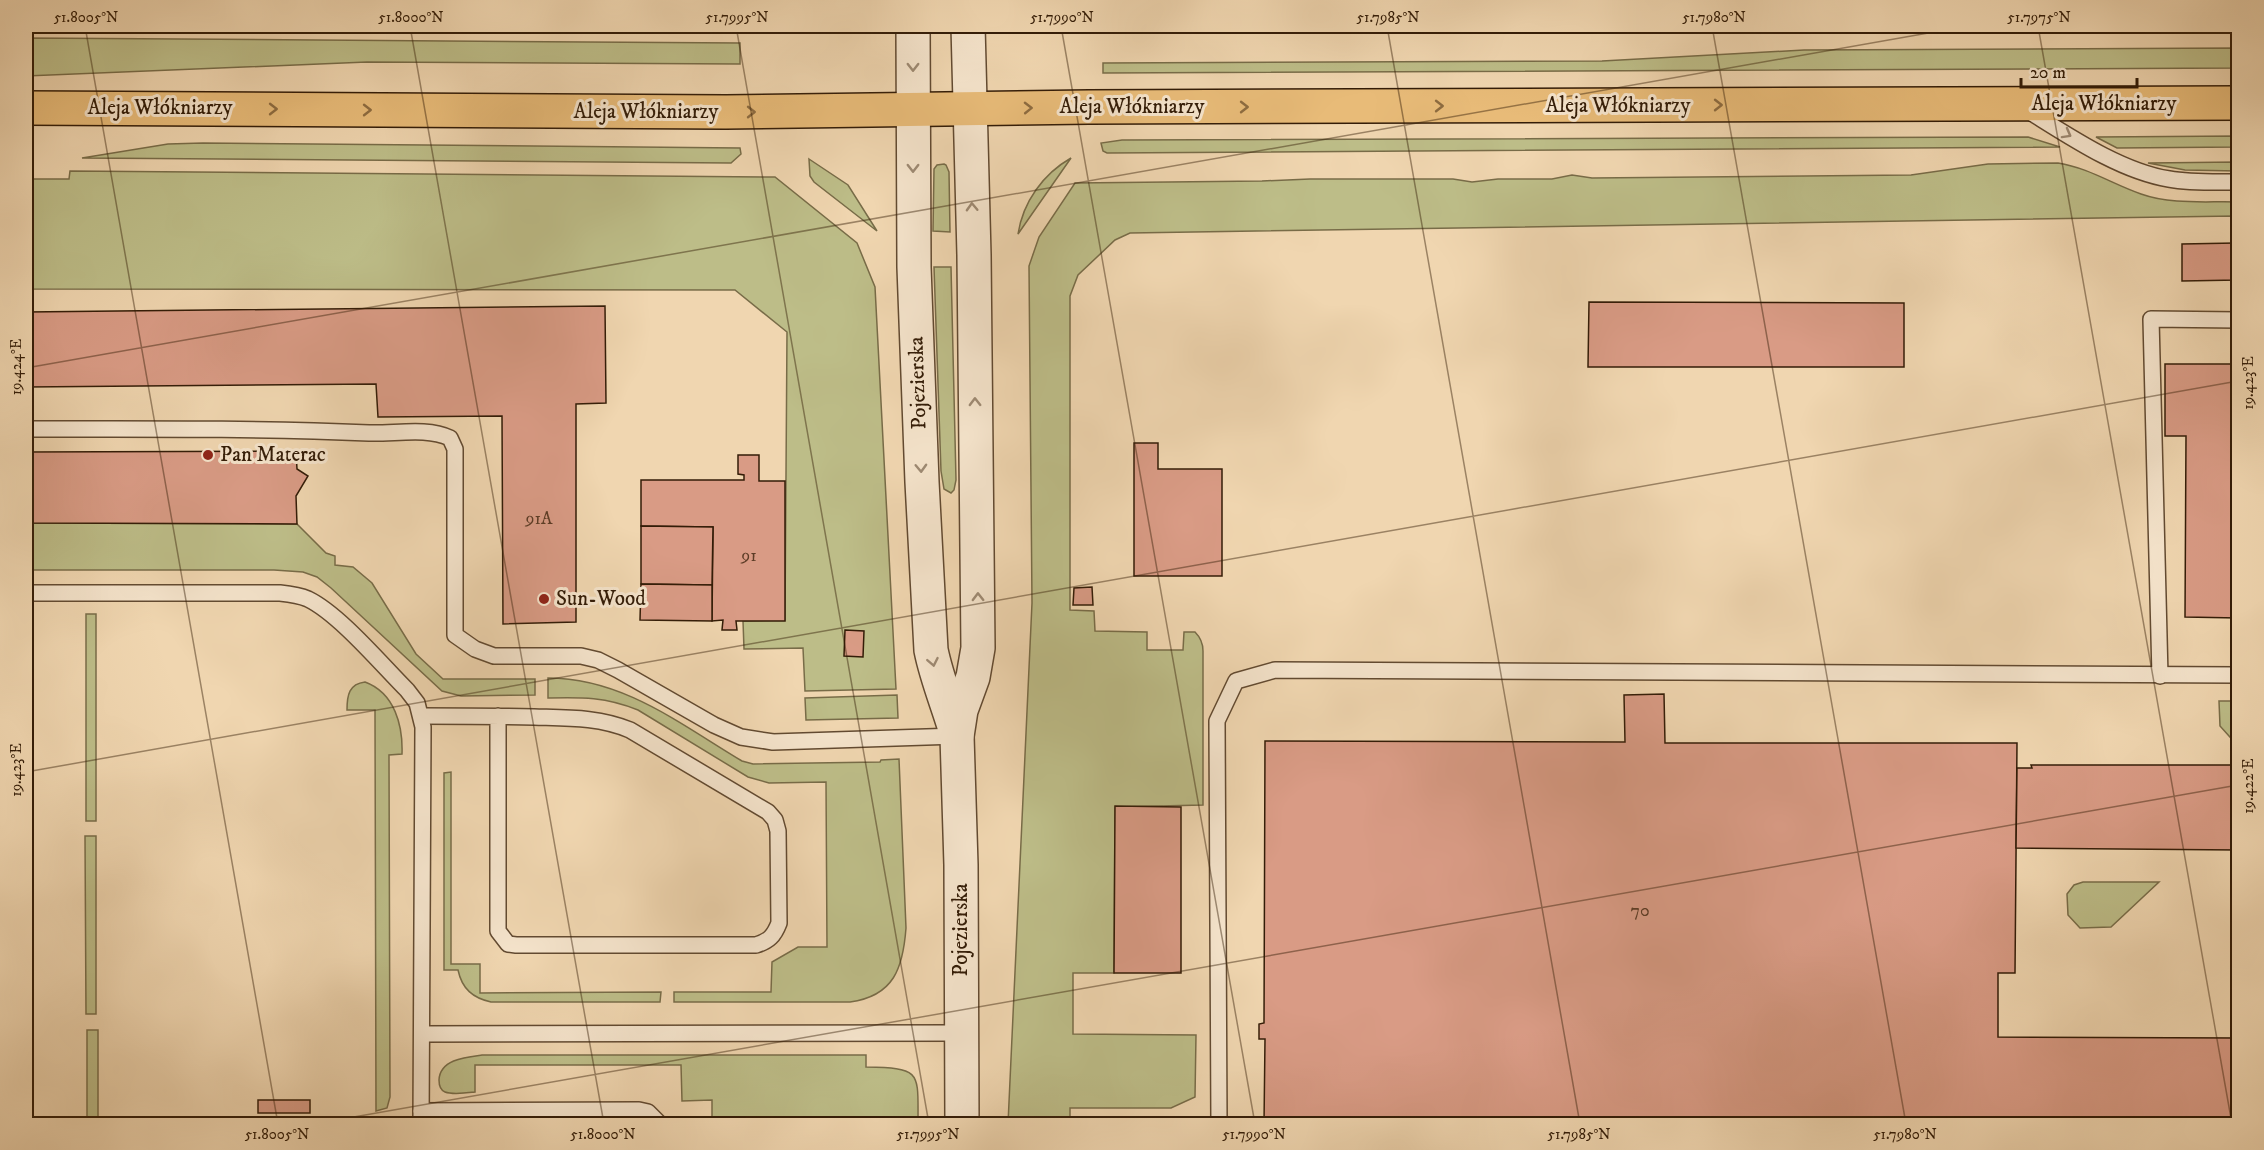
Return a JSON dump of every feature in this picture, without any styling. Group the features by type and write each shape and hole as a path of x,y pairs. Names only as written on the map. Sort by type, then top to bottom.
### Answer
{"main road":[{"name":"Aleja Włókniarzy","path":"26,108 714,112 2238,103"}],"street":[{"name":"Pojezierska","path":"913,26 914,267 931,650 936,676 950,710 957,736"},
{"name":"Pojezierska","path":"962,1125 961,865 957,736 961,710 974,677 978,648 974,255 968,26"}],"lane":[{"path":"2016,104 2065,134 2148,175 2178,180 2238,182"},
{"path":"2160,676 2151,319 2238,320"},
{"path":"26,429 283,428 378,433 439,433 450,438 455,448 455,634 475,649 494,656 581,656 598,660 714,725 741,737 773,742 957,736"},
{"path":"26,593 280,593 307,598 328,612 407,690 417,703 422,716 421,1118 639,1110 648,1112 660,1125"},
{"path":"1218,1125 1217,721 1236,681 1275,670 2238,675"},
{"path":"422,716 498,716 590,719 618,725 768,812 776,820 778,831 779,923 775,934 766,942 756,945 508,944 498,931 498,716"},
{"path":"422,1034 961,1033"}],"green space":[{"path":"26,38 740,43 740,64 367,62 26,76"},
{"path":"2238,48 2238,68 1103,73 1103,63 1602,61 1804,50"},
{"path":"2238,136 2238,147 2117,148 2096,137"},
{"path":"2028,137 2060,147 1107,153 1103,151 1101,143 1122,140"},
{"path":"168,144 740,148 741,154 731,163 82,158"},
{"path":"1071,158 1018,234 1024,211 1036,190 1052,172"},
{"path":"809,159 848,185 877,231 814,182 810,176"},
{"path":"2238,162 2238,171 2185,170 2148,163"},
{"path":"2058,163 2080,169 2130,190 2165,200 2238,202 2238,243 2236,243 2235,216 1130,233 1115,240 1078,275 1070,296 1070,610 1094,611 1095,631 1147,632 1147,650 1183,650 1184,632 1195,632 1199,636 1203,651 1203,805 1115,807 1114,973 1073,973 1073,1034 1196,1035 1195,1097 1171,1108 1070,1108 1070,1124 1008,1124 1032,603 1029,266 1039,237 1075,183 1310,179 1453,179 1472,182 1498,179 1552,179 1572,175 1592,178 1911,175 1988,164"},
{"path":"944,164 949,172 950,232 933,231 934,169 937,165"},
{"path":"70,171 775,177 857,243 875,287 896,689 805,691 803,648 744,649 743,621 785,620 787,332 735,290 26,289 26,179 69,179"},
{"path":"934,267 951,267 956,480 951,493 944,489 941,471"},
{"path":"26,523 297,524 326,553 335,556 335,565 353,567 372,583 416,654 443,679 535,679 535,695 461,696 442,691 331,588 317,577 303,572 26,570"},
{"path":"86,614 96,614 96,821 86,821"},
{"path":"548,678 575,680 626,695 673,718 742,761 753,764 880,762 881,760 899,759 906,928 899,967 886,986 877,994 850,1002 674,1002 674,992 771,992 772,962 798,947 827,947 826,782 769,783 748,777 638,710 615,702 594,699 548,698"},
{"path":"365,682 384,694 390,702 399,722 402,743 402,754 389,755 390,1097 387,1108 376,1111 375,710 347,710 350,691 355,685"},
{"path":"897,695 898,718 806,720 805,698"},
{"path":"2219,701 2238,701 2238,746 2220,726"},
{"path":"451,772 451,964 480,964 480,993 661,992 660,1002 491,1002 469,992 458,970 444,970 444,773"},
{"path":"85,836 96,836 96,1014 86,1014"},
{"path":"2083,882 2159,882 2111,927 2080,928 2068,915 2067,894 2074,885"},
{"path":"87,1030 98,1030 98,1124 87,1124"},
{"path":"482,1055 866,1055 866,1067 898,1069 913,1076 918,1093 918,1124 712,1124 712,1100 682,1101 681,1065 475,1065 475,1092 460,1094 442,1090 439,1080 441,1073 449,1063"}],"building":[{"path":"2238,243 2238,280 2182,281 2182,244"},
{"path":"1589,302 1904,303 1904,367 1588,367"},
{"path":"605,306 606,403 576,404 576,622 503,624 502,416 378,417 376,384 26,387 26,312"},
{"path":"2165,364 2238,364 2238,618 2185,617 2186,436 2165,436"},
{"path":"1134,443 1158,443 1158,469 1222,469 1222,576 1134,576"},
{"path":"296,451 297,469 308,476 296,496 297,524 26,523 26,452"},
{"path":"738,455 759,455 759,481 785,481 785,621 736,621 737,630 722,630 723,620 712,621 713,527 641,526 641,480 744,480 744,475 738,474"},
{"path":"641,526 713,527 712,585 641,584"},
{"path":"641,584 712,585 712,621 640,620"},
{"path":"1092,587 1093,605 1073,605 1074,588"},
{"path":"845,630 864,631 863,657 844,656"},
{"path":"1664,694 1665,743 2017,743 2015,973 1998,973 1998,1037 2238,1038 2238,1124 1264,1124 1265,1039 1259,1039 1259,1024 1264,1023 1265,741 1625,742 1624,695"},
{"path":"2031,765 2238,765 2238,850 2016,848 2017,768 2032,768"},
{"path":"1115,806 1181,807 1181,973 1114,973"},
{"path":"258,1100 310,1100 310,1113 258,1113"}],"place":[{"name":"Pan Materac","path":"208,455"},
{"name":"Sun-Wood","path":"544,599"}]}
